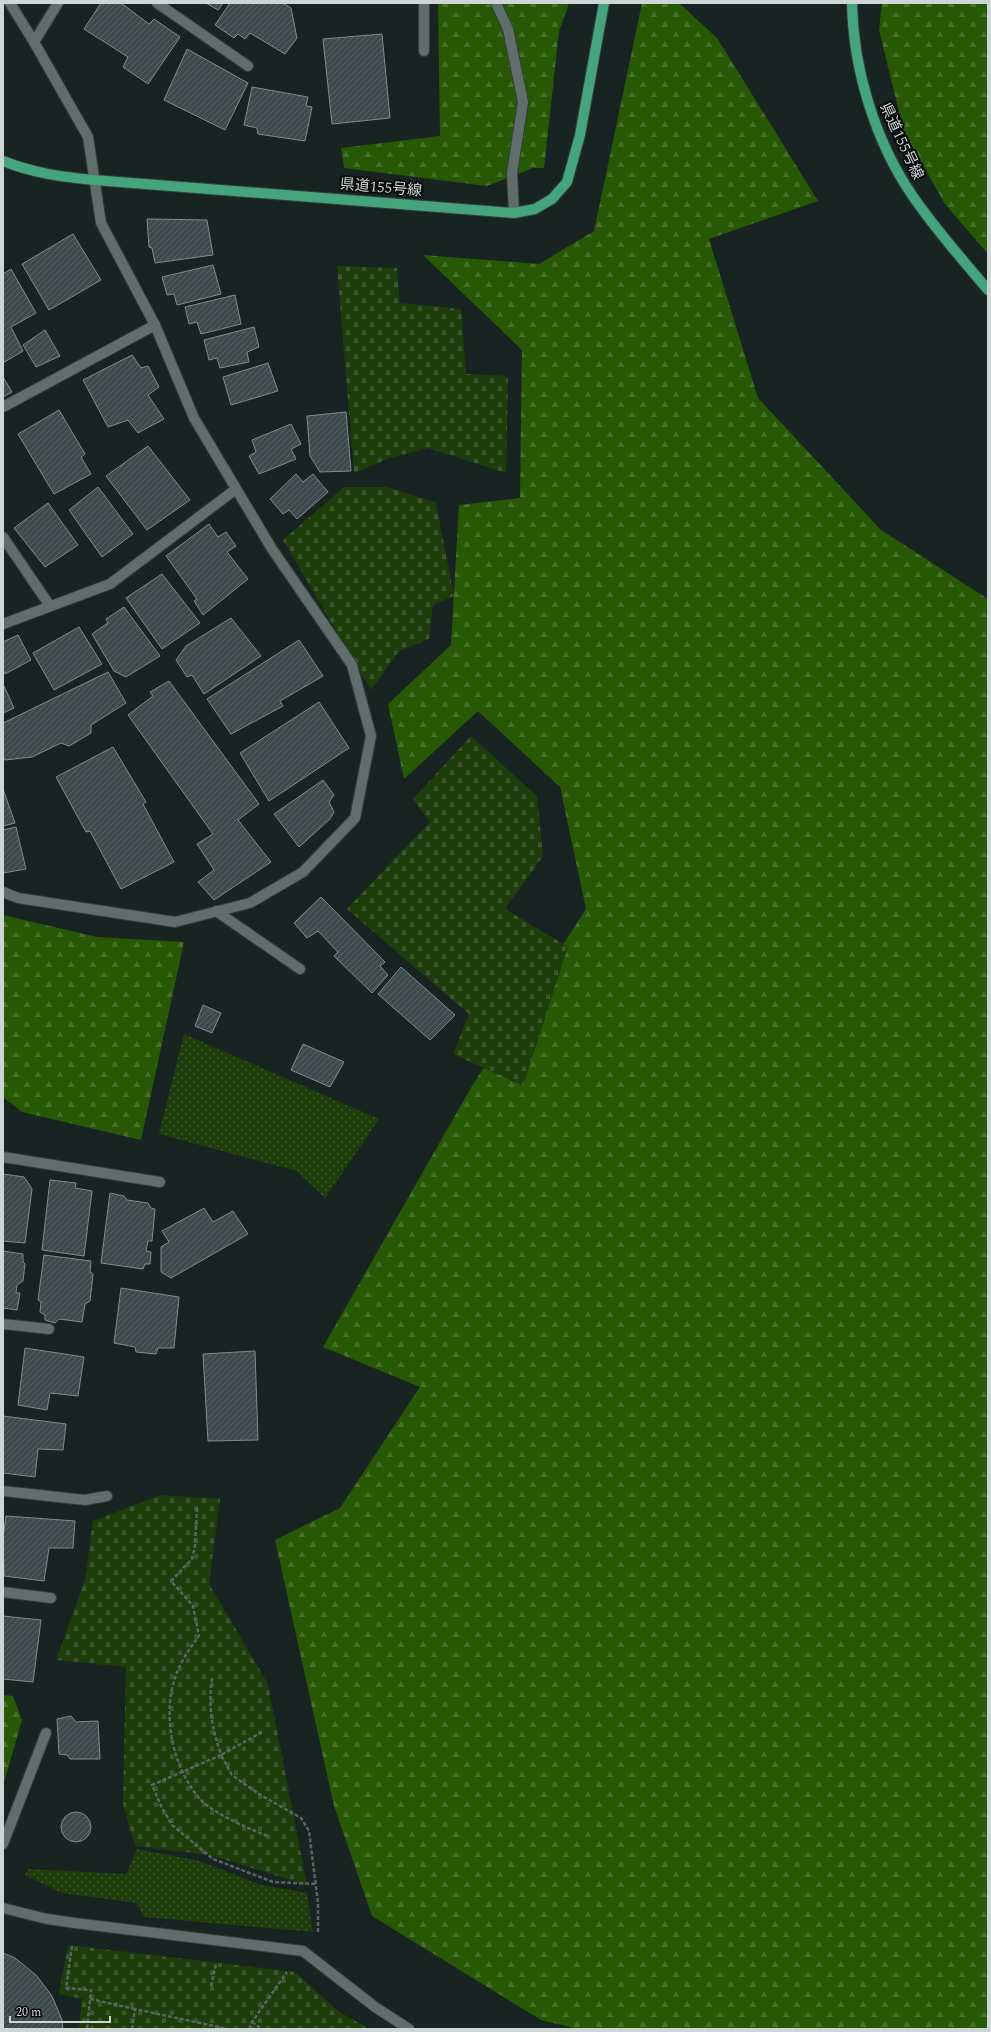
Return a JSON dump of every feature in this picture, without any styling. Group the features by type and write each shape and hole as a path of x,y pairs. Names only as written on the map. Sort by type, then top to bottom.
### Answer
{"main road":[{"name":"県道155号線","path":"3,161 25,170 59,177 514,213 535,209 552,199 567,182 580,136 604,3"},
{"name":"県道155号線","path":"852,3 856,54 868,102 892,160 912,195 988,290"}],"street":[{"path":"3,892 18,898 175,922 250,903 303,872 355,818 371,736 352,665 272,549 194,418 155,325 101,223 88,137 10,3"},
{"path":"34,42 58,3"},
{"path":"157,3 248,66"},
{"path":"424,3 424,51"},
{"path":"496,3 508,29 523,102 512,173 514,213"},
{"path":"3,407 155,325"},
{"path":"3,624 110,584 236,489"},
{"path":"3,538 50,606"},
{"path":"216,911 300,969"},
{"path":"3,1157 160,1182"},
{"path":"3,1324 49,1329"},
{"path":"3,1491 85,1500 107,1496"},
{"path":"3,1592 51,1598"},
{"path":"3,1844 46,1733"},
{"path":"3,1908 75,1924 306,1952 375,2007 408,2029"}],"path":[{"path":"198,1508 195,1546 192,1559 171,1581 193,1606 200,1636 188,1652 175,1678 169,1708 173,1743 182,1773 201,1800 236,1822 267,1836"},
{"path":"212,1678 209,1699 212,1725 221,1755 232,1775 259,1794 301,1818 309,1831 315,1884 319,1933 252,2022 250,2029"},
{"path":"262,1732 221,1755 152,1785 162,1808 172,1825 214,1859 273,1882 315,1884"},
{"path":"75,1924 66,1988 91,1990 87,2029"},
{"path":"90,1999 228,2029"},
{"path":"132,2029 135,2009"},
{"path":"252,2022 262,2029"}],"green space":[{"path":"438,3 569,3 559,31 544,168 533,168 487,186 344,168 341,148 440,136"},
{"path":"642,3 679,3 717,38 818,201 709,239 758,398 881,530 988,599 988,2029 578,2029 541,2020 372,1916 334,1806 275,1540 340,1508 420,1387 323,1347 472,1086 586,909 560,787 478,711 404,779 388,704 451,645 459,505 520,498 522,350 423,255 539,264 594,231"},
{"path":"882,3 988,3 988,254 945,204 904,132 879,30"},
{"path":"337,266 397,268 400,303 461,309 466,374 508,376 506,473 428,448 390,458 354,473"},
{"path":"344,487 387,487 436,503 454,596 433,605 429,639 399,651 371,690 283,540"},
{"path":"471,736 537,796 543,856 505,909 568,947 523,1086 453,1054 469,1014 347,909 430,822 413,799"},
{"path":"3,915 97,937 184,942 141,1140 22,1112 3,1097"},
{"path":"184,1034 379,1119 325,1198 296,1171 159,1134"},
{"path":"160,1495 220,1499 209,1584 268,1684 307,1885 210,1855 135,1846 123,1804 126,1667 56,1660 85,1580 93,1521"},
{"path":"3,1695 13,1696 22,1720 3,1786"},
{"path":"137,1849 200,1861 261,1885 307,1893 313,1932 144,1917 137,1903 62,1893 25,1875 28,1869 126,1874"},
{"path":"68,1945 295,1972 338,2011 369,2029 79,2029 82,1999 59,1994"}],"building":[{"path":"101,3 121,3 149,24 154,19 180,37 148,84 123,67 128,57 84,29"},
{"path":"206,3 223,3 218,10"},
{"path":"230,3 283,3 291,8 297,38 285,54 250,33 245,39 238,34 234,38 215,25"},
{"path":"382,34 390,118 332,124 323,39"},
{"path":"187,49 248,83 225,130 164,100"},
{"path":"252,87 308,97 306,106 312,107 305,141 258,134 257,128 244,125"},
{"path":"147,219 207,220 213,255 155,263 152,248 149,247"},
{"path":"73,234 101,280 49,310 22,264"},
{"path":"213,265 221,294 177,305 174,294 167,295 162,277"},
{"path":"11,269 36,313 11,327 23,351 3,363 3,274"},
{"path":"235,295 241,324 201,334 197,322 189,324 185,307"},
{"path":"254,327 259,347 247,352 249,362 220,368 217,358 209,360 204,340"},
{"path":"45,330 60,356 36,367 23,345"},
{"path":"132,355 141,368 148,366 159,387 148,395 164,419 138,433 128,420 108,427 83,380"},
{"path":"268,363 278,391 231,405 223,377"},
{"path":"3,377 12,392 3,397"},
{"path":"59,410 85,454 81,457 91,474 54,494 18,434"},
{"path":"346,412 351,471 320,472 310,456 307,416"},
{"path":"291,424 301,444 291,449 296,459 259,474 249,456 256,452 252,440"},
{"path":"148,446 190,500 147,530 106,476"},
{"path":"296,474 303,482 313,474 328,492 297,519 289,510 283,514 270,499"},
{"path":"98,487 133,534 102,557 69,510"},
{"path":"48,503 78,545 45,567 14,528"},
{"path":"209,524 218,537 226,532 236,546 227,552 248,579 203,615 194,601 197,599 166,556"},
{"path":"162,574 200,623 162,649 126,598"},
{"path":"124,607 160,656 126,677 114,671 92,634 108,623 106,619"},
{"path":"231,618 261,656 204,694 192,675 187,677 176,660 186,646"},
{"path":"79,627 102,664 54,690 33,653"},
{"path":"18,635 31,660 5,674 3,670 3,642"},
{"path":"299,640 323,676 280,701 283,706 231,734 207,699"},
{"path":"108,672 126,703 91,725 91,733 69,746 61,743 32,757 5,760 3,756 3,723"},
{"path":"169,681 259,804 238,820 271,862 214,900 198,882 214,870 197,844 213,834 128,715 153,696 150,692"},
{"path":"3,684 14,708 3,713"},
{"path":"319,702 349,748 269,801 240,753"},
{"path":"113,747 146,802 143,804 174,862 121,889 90,831 86,832 56,777"},
{"path":"323,780 334,795 329,802 334,812 330,819 299,847 274,814"},
{"path":"3,789 15,823 3,826"},
{"path":"16,827 26,869 3,873 3,830"},
{"path":"321,897 385,962 380,966 388,975 372,993 334,956 338,952 318,931 307,938 294,923"},
{"path":"401,967 455,1015 430,1040 378,994"},
{"path":"203,1005 221,1013 212,1033 195,1026"},
{"path":"303,1044 344,1062 330,1087 291,1070"},
{"path":"3,1174 24,1177 32,1189 25,1243 3,1241"},
{"path":"50,1180 76,1183 75,1188 92,1191 84,1256 42,1250"},
{"path":"110,1193 124,1196 127,1200 148,1203 151,1208 155,1209 152,1241 148,1241 146,1251 151,1252 150,1264 145,1264 143,1269 101,1263"},
{"path":"204,1208 213,1222 233,1211 248,1234 171,1278 161,1272 161,1247 169,1242 162,1231"},
{"path":"3,1251 23,1254 23,1262 25,1264 23,1281 17,1285 16,1293 20,1293 17,1310 3,1308"},
{"path":"44,1255 91,1261 90,1272 93,1274 90,1301 85,1304 82,1322 59,1319 55,1323 45,1320 45,1315 40,1312 41,1302 38,1300"},
{"path":"121,1288 179,1297 174,1348 158,1348 156,1354 136,1352 135,1347 114,1343"},
{"path":"25,1348 84,1357 78,1396 50,1393 47,1410 18,1405"},
{"path":"255,1351 258,1440 208,1441 203,1354"},
{"path":"3,1416 66,1424 63,1450 38,1449 35,1477 3,1473"},
{"path":"6,1516 75,1521 73,1548 49,1548 44,1581 4,1576 3,1538"},
{"path":"3,1616 41,1620 33,1682 3,1679"},
{"path":"71,1716 76,1722 98,1721 100,1759 70,1759 67,1755 59,1754 57,1719"},
{"path":"76,1812 87,1816 91,1827 87,1838 76,1842 65,1838 61,1827 65,1816"},
{"path":"3,1953 15,1958 36,1975 52,1996 62,2020 63,2029 3,2029"}]}
